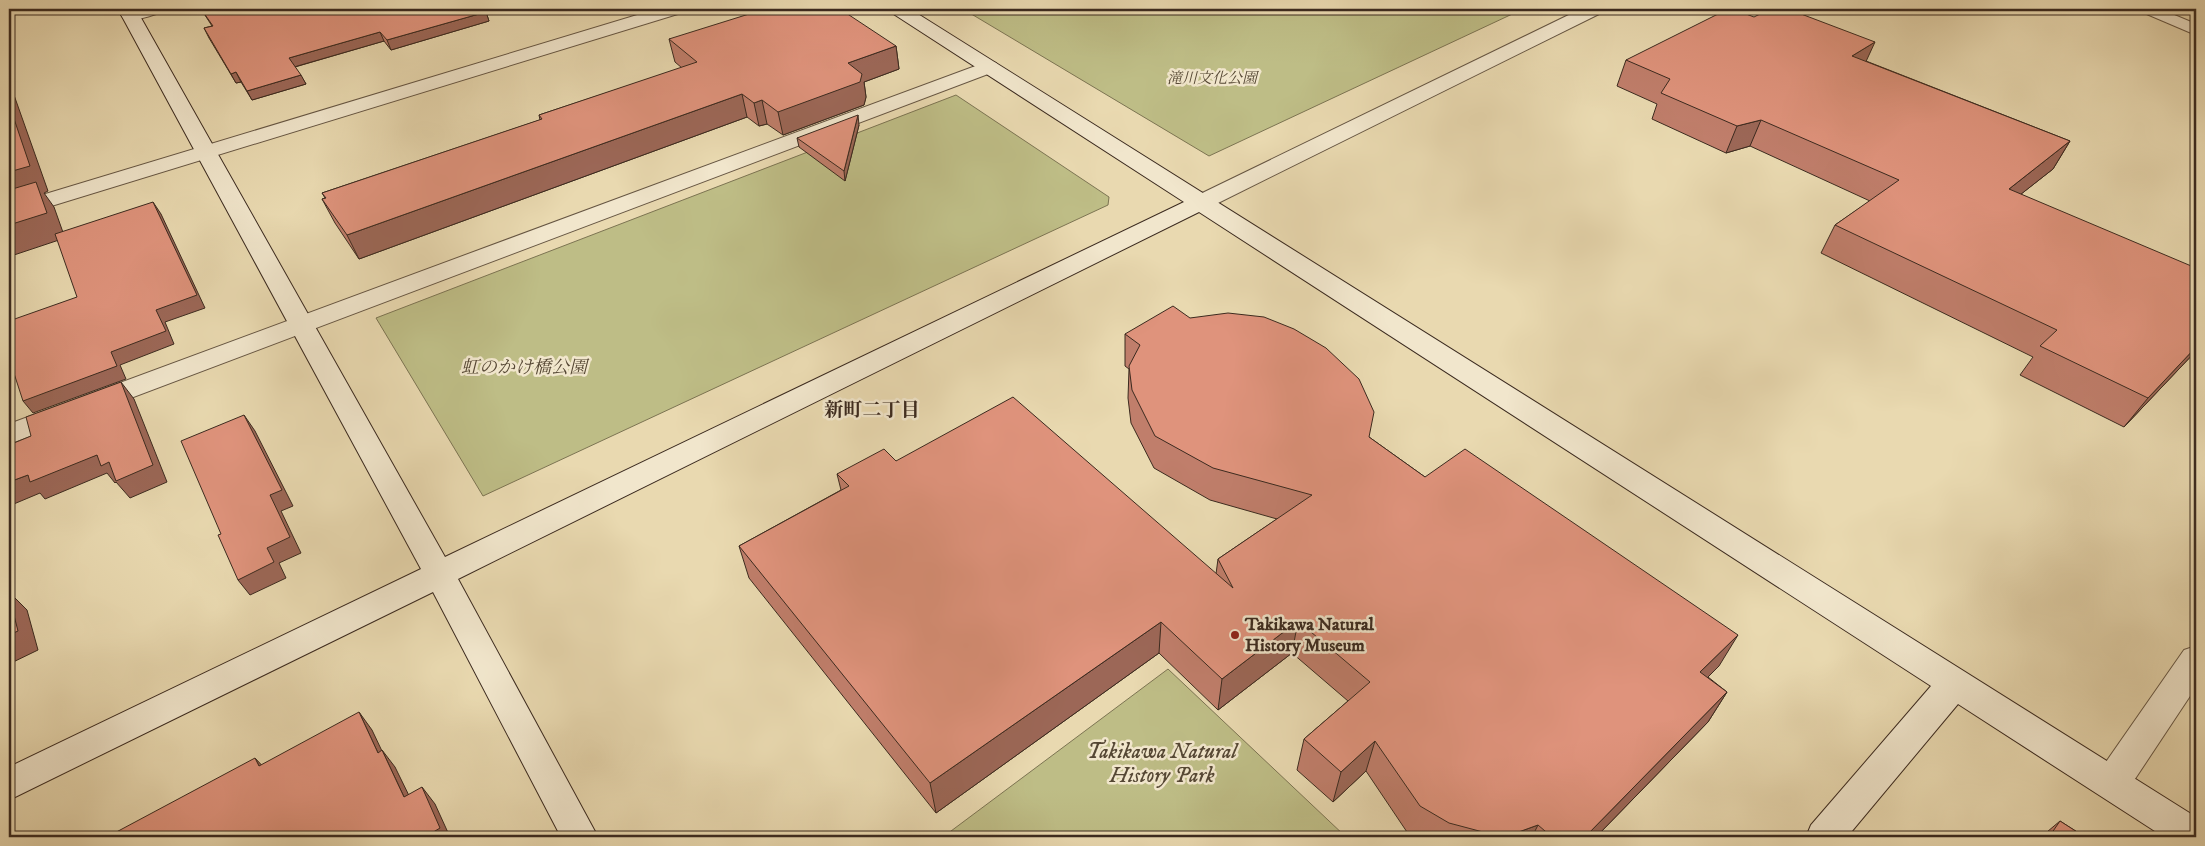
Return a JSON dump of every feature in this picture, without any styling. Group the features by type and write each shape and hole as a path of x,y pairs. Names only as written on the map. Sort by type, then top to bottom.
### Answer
{"street":[{"path":"154,9 128,12 439,574 580,837"},
{"path":"9,212 675,9"},
{"path":"898,9 2196,837"},
{"path":"9,784 1595,9"},
{"path":"9,434 989,67"},
{"path":"2112,783 2196,660"},
{"path":"1824,837 1954,684"}],"lane":[{"path":"2146,9 2196,30"}],"green space":[{"name":"滝川文化公園","path":"963,9 1523,9 1209,156"},
{"name":"虹のかけ橋公園","path":"956,95 1109,197 1108,205 483,496 376,318"},
{"name":"Takikawa Natural History Park","path":"1168,669 1346,837 943,837"}],"building":[{"path":"201,9 483,9 486,12 387,40 380,32 289,58 301,75 247,91 236,72 231,74 204,28 213,26"},
{"path":"765,9 840,9 896,46 848,63 862,74 860,82 778,112 762,100 754,103 742,94 347,235 322,199 326,198 322,193 542,119 539,115 697,62 669,39"},
{"path":"1728,9 1754,17 1770,9 1788,9 1875,42 1852,56 2070,141 2009,189 2196,268 2196,347 2148,398 2040,346 2057,330 1835,225 1899,180 1761,120 1737,126 1661,93 1670,79 1626,60"},
{"path":"9,104 30,166 9,172"},
{"path":"858,115 844,171 797,138"},
{"path":"36,182 47,213 9,225 9,190"},
{"path":"153,202 197,295 156,310 166,331 111,352 117,366 23,401 9,358 9,321 77,297 55,234"},
{"name":"Takikawa Natural History Museum","path":"1173,306 1190,318 1228,313 1264,317 1294,329 1326,348 1359,379 1374,412 1369,437 1425,477 1465,449 1738,635 1700,672 1727,692 1585,837 1552,837 1538,825 1513,834 1483,832 1449,823 1420,806 1375,741 1341,772 1304,739 1370,682 1298,621 1222,679 1161,622 930,783 739,546 849,486 837,474 884,449 896,461 1013,397 1233,588 1218,559 1312,495 1213,468 1155,436 1132,390 1129,366 1140,345 1125,334"},
{"path":"121,382 153,465 116,481 109,462 101,466 97,455 30,482 28,475 9,482 9,445 31,436 26,417"},
{"path":"244,415 282,490 270,495 290,537 267,548 274,562 238,580 218,535 221,534 181,441"},
{"path":"9,596 18,631 9,635"},
{"path":"359,712 378,753 382,750 404,797 422,787 440,828 425,837 107,837 255,758 259,766"},
{"path":"2060,821 2085,837 2049,837"}],"place":[{"name":"Takikawa Natural History Museum","path":"1235,635"}],"district":[{"name":"新町二丁目","path":"872,410"}]}
